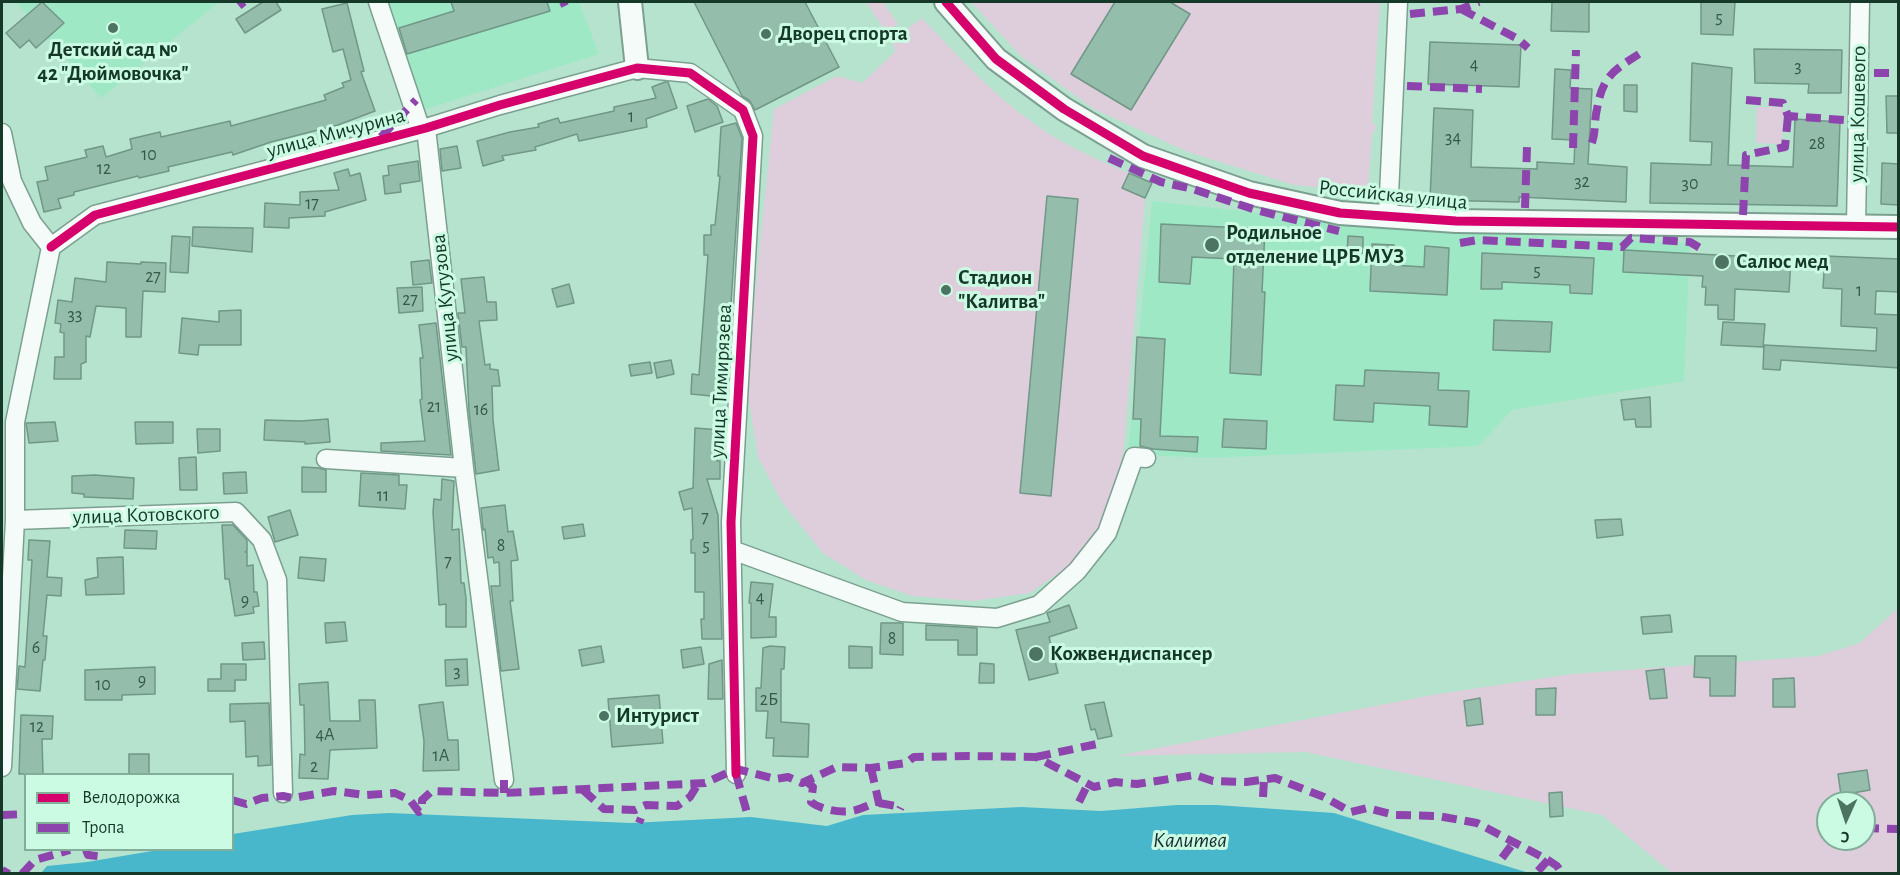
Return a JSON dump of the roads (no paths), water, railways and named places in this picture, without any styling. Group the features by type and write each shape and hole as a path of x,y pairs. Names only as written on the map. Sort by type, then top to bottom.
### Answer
{"street":[{"name":"улица Кутузова","path":"378,2 424,129 504,780"},
{"path":"630,2 636,68"},
{"name":"Российская улица","path":"946,2 996,59 1064,109 1143,156 1249,193 1340,213 1456,221 1899,227"},
{"path":"1388,216 1398,2"},
{"name":"улица Кошевого","path":"1857,226 1860,2"},
{"name":"улица Мичурина","path":"51,247 95,215 424,129 500,105 636,68"},
{"name":"улица Тимирязева","path":"636,68 690,73 743,110 753,136 731,522 736,774"},
{"path":"2,133 12,181 32,222 51,247 8,424 15,520 3,710 2,766"},
{"path":"732,549 902,612 997,618 1039,605 1077,571 1107,533 1134,457 1146,458"},
{"path":"326,459 464,468"},
{"name":"улица Котовского","path":"15,520 236,512 262,540 277,580 283,793"}],"water":[{"name":"Калитва","path":"1177,805 1216,805 1334,813 1529,873 41,873 47,866 152,851 234,851 234,834 352,815 389,813 631,823 751,817 827,826 863,815 1021,807 1101,811"}],"place":[{"name":"Детский сад № 42 \"Дюймовочка\"","path":"113,28"},
{"name":"Дворец спорта","path":"766,34"},
{"name":"Родильное отделение ЦРБ МУЗ","path":"1212,245"},
{"name":"Салюc мед","path":"1722,262"},
{"name":"Стадион \"Калитва\"","path":"946,290"},
{"name":"Кожвендиспансер","path":"1036,654"},
{"name":"Интурист","path":"604,716"}]}
